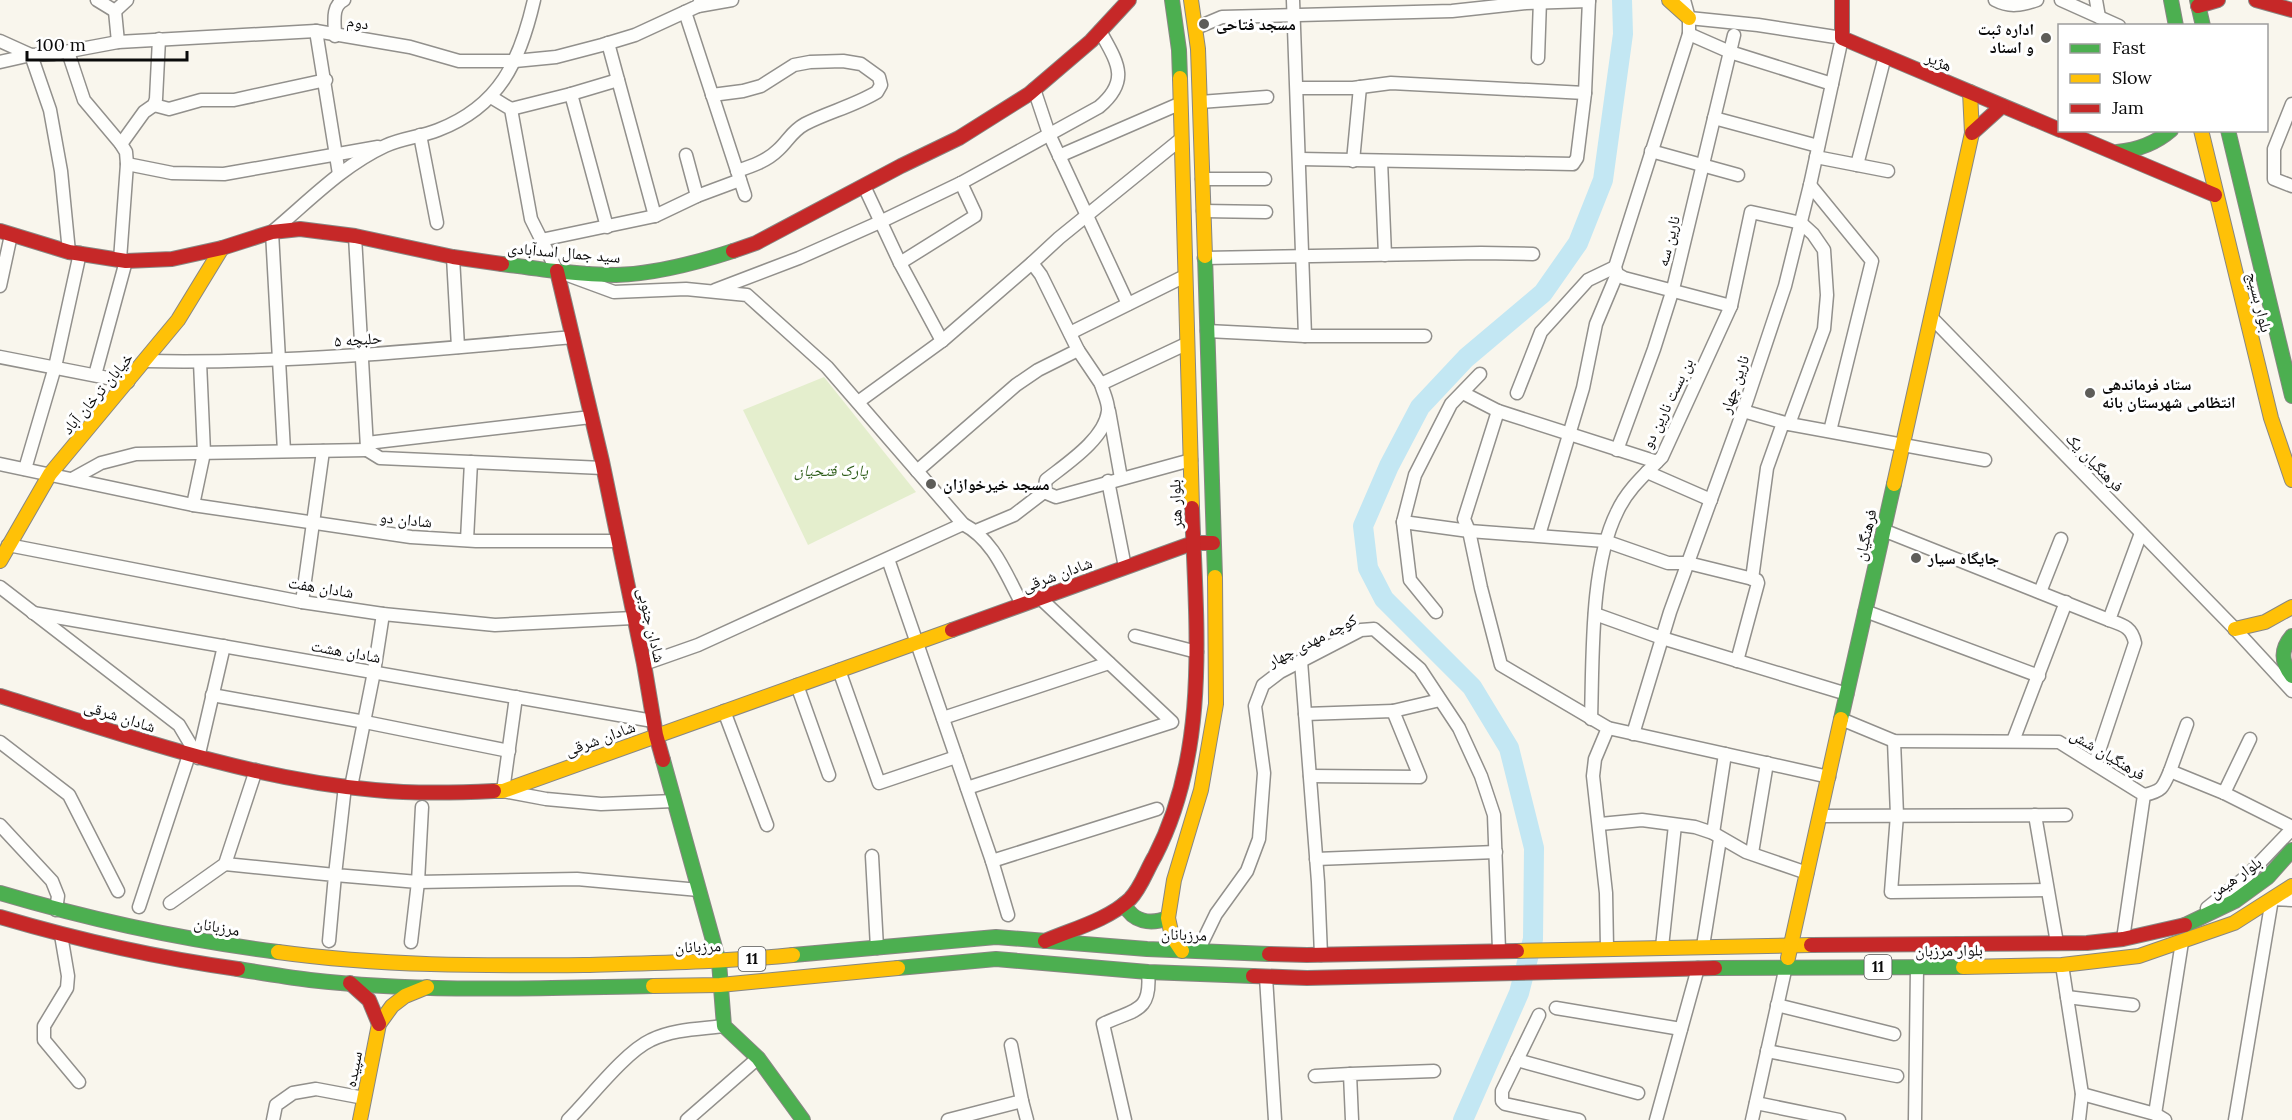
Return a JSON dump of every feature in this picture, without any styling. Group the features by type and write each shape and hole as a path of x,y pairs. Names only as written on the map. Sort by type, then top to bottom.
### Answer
{"main road":[{"name":"سید جمال اسدآبادی","path":"6,233 74,252 123,261 172,260 222,248 272,232 300,229 355,236 453,257 556,271 617,275 688,266 756,243 959,138 1034,90 1100,31 1129,0"},
{"name":"بلوار هنر","path":"1045,940 1116,911 1132,897 1170,826 1179,796 1196,702 1197,652 1179,50 1172,0"},
{"path":"1182,951 1172,936 1168,918 1174,880 1201,790 1216,704 1217,636 1200,102 1196,28 1191,0"},
{"path":"1669,0 1689,18"},
{"path":"1842,0 1842,38"},
{"path":"2171,0 2176,24"},
{"path":"2203,24 2198,3 2218,0"},
{"path":"2256,0 2292,10"},
{"name":"هژیر","path":"1842,38 2058,129"},
{"name":"فرهنگیان","path":"1786,966 1972,133 1970,92"},
{"path":"1972,133 2002,105"},
{"name":"هژیر","path":"2065,132 2215,195"},
{"name":"هژیر","path":"2113,152 2141,150 2157,142 2169,132"},
{"name":"بلوار بسیج","path":"2201,132 2271,418 2292,480"},
{"name":"بلوار بسیج","path":"2228,132 2292,396"},
{"name":"خیابان ترخان آباد","path":"0,561 50,474 178,320 222,248"},
{"name":"شادان جنوبی","path":"556,271 603,468 644,664 656,735 719,962 724,1026"},
{"path":"2251,332 2275,327"},
{"name":"شادان شرقی","path":"0,696 194,756 256,770 348,787 427,794 503,791 1193,543 1213,543"},
{"path":"2235,629 2260,626 2281,616 2292,607"},
{"path":"2292,636 2284,644 2282,659 2292,676"},
{"name":"بلوار هیمن","path":"2190,924 2235,901 2268,877 2292,850"},
{"name":"بلوار هیمن","path":"2204,934 2242,908 2292,867"},
{"name":"11","path":"2204,934 2234,923 2292,886"},
{"name":"مرزبانان","path":"0,893 56,910 177,936 325,958 415,964 506,966 719,962 996,937 1182,951 1321,955 1505,950"},
{"path":"1124,904 1127,912 1143,921 1161,922 1168,918"},
{"name":"11","path":"0,917 61,935 140,953 228,968 311,980 427,987 506,989 720,985 996,959 1148,972 1266,977"},
{"name":"بلوار مرزبان","path":"1505,950 2087,943 2123,939 2190,924"},
{"name":"بلوار مرزبان","path":"1266,977 1307,978 1786,966 1917,968 2062,965 2139,956 2204,934"},
{"path":"1042,963 1045,940"},
{"path":"350,982 369,1000 379,1024"},
{"name":"سپیده","path":"360,1120 379,1024 392,1006 405,996 427,987"},
{"path":"724,1026 758,1058 803,1120"}],"street":[{"path":"97,0 115,11"},
{"path":"115,11 127,0"},
{"path":"335,36 335,9 339,2 344,0"},
{"path":"127,164 172,173 224,174 386,145 457,122 476,111 491,97 515,61 528,26 534,0"},
{"name":"دوم","path":"0,41 32,55 68,52 118,42 316,31 410,47 459,61 515,61 556,57 608,43 635,35 699,3 732,0"},
{"path":"1293,0 1304,257 1305,336"},
{"path":"1370,0 1371,13"},
{"path":"1196,28 1222,18 1452,11 1499,3 1589,0 1585,93 1577,158 1573,164 1300,159"},
{"path":"1539,535 1583,388 1596,324 1616,271 1651,151 1689,34 1689,18 1684,0"},
{"path":"1995,0 2004,5 2022,6 2037,0"},
{"path":"2061,0 2115,24"},
{"path":"2096,0 2099,17"},
{"path":"1538,57 1540,1"},
{"path":"115,11 118,42"},
{"path":"684,12 745,195"},
{"path":"1689,18 1842,38"},
{"path":"316,31 326,80 339,174"},
{"path":"714,291 799,258 880,222 961,183 1099,107 1116,87 1119,75 1118,66 1100,31"},
{"path":"1689,34 1730,52 1832,84"},
{"name":"نارین سه","path":"1617,450 1673,289 1734,35"},
{"name":"نارین چهار","path":"1633,734 1662,638 1785,286 1842,38"},
{"path":"121,144 144,112 154,105 159,39"},
{"path":"608,43 655,216"},
{"path":"68,52 84,100 126,152 123,261 95,375"},
{"path":"0,62 32,55 52,121 74,252 55,368 25,469"},
{"path":"1857,165 1885,56"},
{"path":"541,240 655,216 739,176 776,153 794,131 877,92 881,85 879,76 861,64 843,61 810,62 794,65 761,86 712,95"},
{"path":"154,105 170,109 201,100 234,100 326,80"},
{"path":"491,97 511,109 618,80"},
{"path":"1297,88 1360,87 1390,83 1585,93"},
{"path":"1353,160 1360,87"},
{"path":"1034,90 1049,134 1128,304"},
{"path":"571,94 607,227"},
{"path":"1200,102 1267,97"},
{"path":"1059,156 1179,104"},
{"path":"2292,104 2274,149 2274,179 2292,186"},
{"path":"511,109 531,219 556,271 614,292 686,289 747,295 827,367 963,524 976,531 990,546 1022,604"},
{"path":"1714,118 1857,165 1888,171"},
{"path":"420,135 437,223"},
{"path":"858,402 942,341 1059,238 1181,138"},
{"path":"284,451 272,232 339,174 386,145"},
{"path":"1651,151 1738,175"},
{"path":"686,155 697,196"},
{"path":"1381,161 1385,255"},
{"path":"1202,179 1265,179"},
{"path":"900,263 975,216 961,183"},
{"path":"1810,185 1872,261 1830,431"},
{"path":"864,186 900,263 942,341"},
{"path":"1203,211 1266,212"},
{"name":"بن بست نارین دو","path":"1463,393 1498,411 1657,462 1662,457 1731,306 1751,212 1801,223"},
{"path":"1737,661 1755,580 1767,468 1824,329 1827,295 1824,250 1813,234 1801,223"},
{"path":"0,286 6,233"},
{"path":"355,236 367,446 380,458 603,468"},
{"path":"1204,258 1533,254"},
{"path":"453,257 458,347"},
{"path":"1032,263 1041,275 1078,350 1101,384 1108,410 1125,567"},
{"path":"1517,393 1541,332 1588,280 1616,271 1731,306"},
{"path":"1070,333 1185,276"},
{"name":"فرهنگیان یک","path":"1931,317 2235,629 2292,691"},
{"path":"1207,331 1305,336 1425,336"},
{"name":"حلبچه ۵","path":"145,361 200,362 361,356 572,338"},
{"path":"1101,384 1186,344"},
{"path":"917,471 1016,385 1078,350"},
{"path":"0,357 128,382"},
{"path":"193,505 204,453 200,362"},
{"path":"1436,612 1410,580 1403,522 1415,475 1451,404 1480,374"},
{"path":"976,531 1014,515 1044,492 1046,480 1085,449 1103,427 1108,410"},
{"path":"1498,411 1464,519 1469,531 1501,665 1608,728 1829,777"},
{"path":"1743,411 1786,424 1985,460"},
{"path":"72,479 101,463 136,454 323,451 591,417"},
{"path":"303,602 323,451"},
{"path":"1044,492 1056,497 1191,460"},
{"path":"467,540 471,462"},
{"path":"1591,719 1595,614 1605,541 1617,511 1631,489 1657,462"},
{"name":"شادان دو","path":"0,464 193,505 411,537 467,540 617,541"},
{"path":"1647,472 1711,500"},
{"path":"1403,522 1469,531 1605,541 1668,562 1688,563 1755,580"},
{"path":"644,664 698,645 963,524"},
{"path":"1883,530 2066,602 2128,628 2133,633 2135,643 2095,763"},
{"path":"2109,620 2141,533"},
{"path":"2040,592 2061,539"},
{"name":"شادان هفت","path":"8,544 303,602 383,614 495,625 633,618"},
{"path":"888,559 992,861 1008,915"},
{"path":"0,587 179,724 194,756"},
{"path":"967,788 1172,722 1040,598"},
{"path":"2013,741 2066,602"},
{"path":"1865,611 2039,676"},
{"name":"شادان هشت","path":"33,613 653,721"},
{"path":"329,941 335,875 348,787 365,722 383,614"},
{"path":"1595,614 1662,638 1847,694"},
{"name":"کوچه مهدی چهار","path":"1198,951 1216,914 1247,871 1259,839 1264,773 1256,706 1263,685 1280,672 1361,630 1374,629 1420,669 1459,728 1481,776 1494,815 1505,950"},
{"path":"1136,636 1197,652"},
{"path":"139,907 194,756 224,646"},
{"path":"1302,661 1321,955"},
{"path":"943,718 1109,663"},
{"path":"839,670 879,783 956,756"},
{"path":"797,685 829,775"},
{"path":"212,695 365,722 509,751"},
{"path":"516,697 503,791 546,799 601,804 675,801"},
{"path":"1305,714 1394,711 1440,700"},
{"path":"724,711 767,825"},
{"path":"1310,776 1420,777 1394,711"},
{"name":"فرهنگیان شش","path":"1841,720 1894,741 2059,742 2144,795 2123,939"},
{"path":"2144,795 2164,787 2187,724"},
{"path":"1607,948 1606,893 1593,776 1595,759 1608,728"},
{"path":"2224,793 2250,739"},
{"path":"0,741 69,795 118,891"},
{"path":"1894,741 1897,815 1891,892 2047,890"},
{"path":"1703,946 1725,754"},
{"path":"1752,853 1767,763"},
{"path":"171,903 225,864 256,770"},
{"path":"2170,771 2224,793 2292,828 2247,876 2190,924"},
{"path":"411,942 418,882 422,807"},
{"path":"992,861 1157,809"},
{"path":"2035,815 2057,943"},
{"path":"1820,816 2066,815"},
{"path":"1600,824 1642,820 1695,827 1752,853 1807,873"},
{"path":"0,825 52,882 58,896 56,910"},
{"path":"1662,947 1675,825"},
{"path":"1316,859 1496,852"},
{"path":"872,856 877,948"},
{"path":"225,864 418,882 577,879 699,890"},
{"path":"2235,1120 2272,898 2292,900"},
{"path":"61,935 68,976 67,988 44,1026 44,1040 79,1082"},
{"path":"2082,1094 2160,1117 2182,942"},
{"path":"2062,965 2082,1094 2079,1120"},
{"path":"1752,1120 1786,966"},
{"path":"1656,1120 1698,968"},
{"path":"1916,1120 1917,968"},
{"path":"1125,1120 1103,1024 1142,1007 1149,985 1148,972"},
{"path":"1266,977 1275,1120"},
{"path":"2067,997 2133,1005"},
{"path":"1777,1005 1894,1034"},
{"path":"1556,1008 1682,1029"},
{"path":"1539,1016 1502,1090 1502,1101 1505,1104 1579,1120"},
{"path":"568,1120 627,1058 650,1040 672,1032 724,1026"},
{"path":"1011,1045 1027,1120"},
{"path":"1767,1051 1897,1076"},
{"path":"687,1120 758,1058"},
{"path":"1516,1060 1638,1093"},
{"path":"1315,1076 1434,1071"},
{"path":"1350,1074 1352,1120"},
{"path":"273,1120 276,1105 293,1093 316,1089 364,1098"},
{"path":"948,1120 972,1116 1022,1101"},
{"path":"1755,1103 1839,1120"}],"green space":[{"name":"پارک فتحیان","path":"824,377 916,492 808,545 743,410"}],"waterway":[{"path":"1463,1120 1519,993 1533,939 1534,848 1509,748 1472,687 1384,599 1368,568 1363,526 1389,466 1420,407 1466,358 1543,293 1578,243 1603,180 1623,34 1622,0"}],"traffic: fast":[{"path":"1172,0 1179,50 1180,78"},
{"path":"2171,0 2176,24"},
{"path":"2197,0 2203,24"},
{"path":"2117,152 2146,145 2168,132"},
{"path":"2228,132 2292,396"},
{"path":"502,264 616,275 646,273 676,267 733,251"},
{"path":"1205,256 1215,577"},
{"path":"1841,719 1894,484"},
{"path":"2292,636 2285,646 2283,656 2292,676"},
{"path":"663,760 719,962 724,1026 758,1058 803,1120"},
{"path":"2185,925 2235,901 2268,877 2292,850"},
{"path":"0,893 138,928 208,942 278,952"},
{"path":"1124,904 1132,915 1143,920 1155,921 1168,918"},
{"path":"793,955 996,937 1147,949 1269,954"},
{"path":"898,968 996,959 1148,972 1253,976"},
{"path":"1715,968 1963,967"},
{"path":"238,969 310,980 396,987 482,989 653,986"}],"traffic: slow":[{"path":"1191,0 1198,49 1205,256"},
{"path":"1669,0 1689,18"},
{"path":"1180,78 1192,508"},
{"path":"1894,484 1972,133 1970,92"},
{"path":"2201,132 2271,418 2292,480"},
{"path":"0,561 50,474 178,320 222,248"},
{"path":"1182,951 1172,936 1168,918 1174,880 1201,790 1216,704 1215,577"},
{"path":"2235,629 2265,622 2292,607"},
{"path":"494,791 503,791 952,630"},
{"path":"1788,958 1841,719"},
{"path":"1963,967 2062,965 2139,956 2234,923 2292,886"},
{"path":"1517,951 1811,945"},
{"path":"278,952 393,963 508,965 688,962 793,955"},
{"path":"653,986 720,985 898,968"},
{"path":"360,1120 379,1024 392,1006 405,996 427,987"}],"traffic: jam":[{"path":"733,251 756,243 959,138 1029,94 1091,41 1129,0"},
{"path":"1842,0 1842,38 2058,129"},
{"path":"2198,6 2218,0"},
{"path":"2256,0 2292,10"},
{"path":"1972,133 2002,106"},
{"path":"2066,132 2215,195"},
{"path":"0,231 69,252 126,261 172,259 222,248 272,232 300,229 355,236 453,257 502,264"},
{"path":"557,271 602,461 644,664 656,735 663,760"},
{"path":"1045,941 1101,918 1130,899 1141,884 1173,815 1185,773 1196,686 1197,641 1192,508"},
{"path":"952,630 1193,543 1213,543"},
{"path":"0,696 139,740 280,776 390,791 434,793 494,791"},
{"path":"0,917 118,948 238,969"},
{"path":"1811,945 2087,943 2123,939 2185,925"},
{"path":"1269,954 1517,951"},
{"path":"1253,976 1307,978 1715,968"},
{"path":"350,983 369,1000 379,1024"}],"place":[{"name":"مسجد فتاحی","path":"1204,24"},
{"name":"اداره ثبت و اسناد","path":"2046,38"},
{"name":"ستاد فرماندهی انتظامی شهرستان بانه","path":"2090,393"},
{"name":"مسجد خیرخوازان","path":"931,484"},
{"name":"جایگاه سیار","path":"1916,558"}]}
